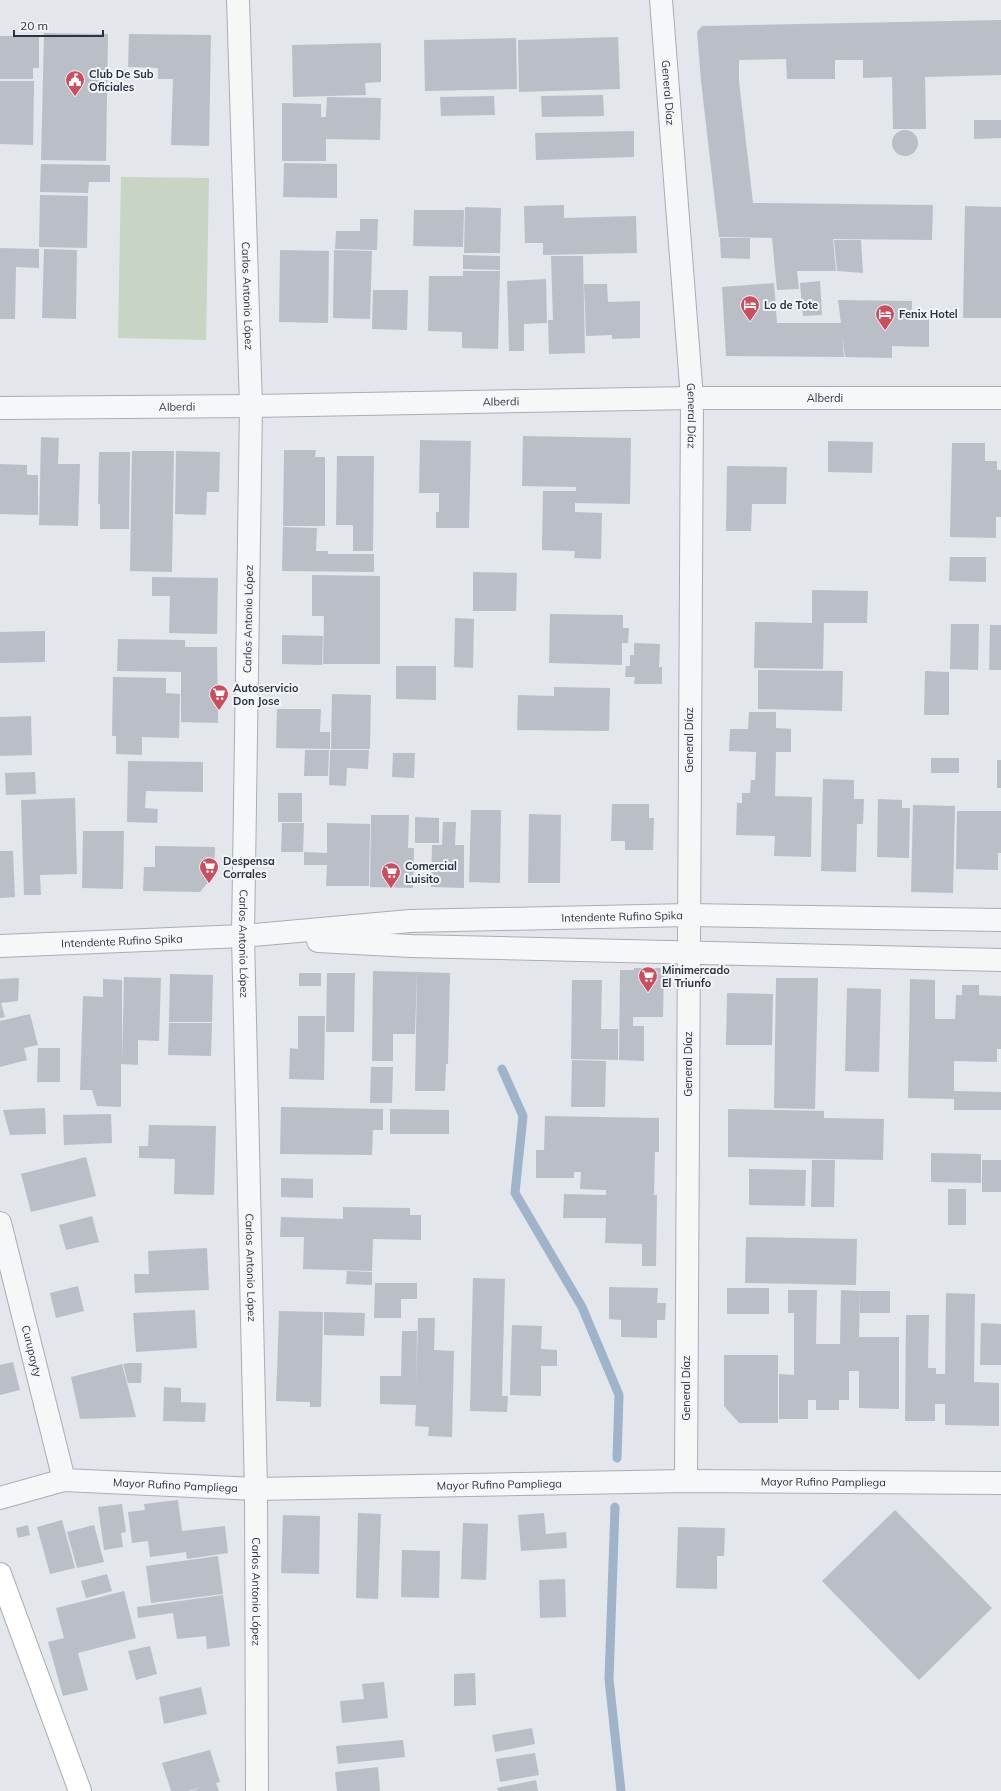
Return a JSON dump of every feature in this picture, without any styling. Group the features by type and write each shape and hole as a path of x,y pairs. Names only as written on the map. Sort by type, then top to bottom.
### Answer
{"street":[{"name":"Carlos Antonio López","path":"238,0 251,406 243,936 256,1489 257,1791"},
{"name":"General Díaz","path":"661,0 692,398 686,1481"},
{"name":"Alberdi","path":"0,408 251,406 692,398 1001,398"},
{"name":"Intendente Rufino Spika","path":"0,946 243,936 410,921 688,915 1001,920"},
{"name":"Intendente Rufino Spika","path":"243,936 411,946 1001,960"},
{"name":"Curupayty","path":"0,1223 64,1480"},
{"name":"Mayor Rufino Pampliega","path":"0,1498 64,1480 256,1489 686,1481 1001,1483"},
{"path":"0,1574 80,1791"}],"green space":[{"path":"121,177 209,178 206,340 118,338"}],"building":[{"path":"1001,20 1001,75 925,77 926,129 893,129 892,77 863,78 863,60 835,60 835,79 787,79 786,59 739,60 739,81 753,203 933,205 932,240 833,239 836,271 797,271 799,289 777,290 772,238 719,237 701,81 697,32 702,26"},
{"name":"Club De Sub Oficiales","path":"44,33 108,34 106,161 41,160"},
{"name":"Club De Sub Oficiales","path":"129,34 211,35 209,146 171,145 173,79 158,79 158,68 128,67"},
{"path":"0,36 39,36 39,68 33,68 33,79 0,79"},
{"path":"618,37 620,89 519,92 518,40"},
{"path":"516,38 517,89 425,91 424,40"},
{"path":"381,43 381,82 365,83 366,95 293,97 292,45"},
{"path":"0,81 34,81 33,145 0,144"},
{"path":"603,95 604,116 542,117 541,96"},
{"path":"494,96 495,115 441,116 440,97"},
{"path":"327,97 381,98 380,140 326,139 326,161 282,161 282,103 321,104 321,117 326,117"},
{"path":"974,120 1001,120 1001,138 974,139"},
{"path":"905,130 914,134 918,143 914,152 905,156 896,152 892,143 896,134"},
{"path":"634,131 634,157 536,160 535,133"},
{"path":"284,163 337,164 337,198 283,197"},
{"path":"41,164 110,165 110,182 89,182 88,193 40,192"},
{"path":"40,195 88,196 87,248 39,247"},
{"path":"564,205 564,218 636,216 637,253 543,255 543,243 525,243 524,206"},
{"path":"965,206 1001,207 1001,318 963,318"},
{"path":"465,207 501,208 500,253 464,253"},
{"path":"414,210 464,210 463,247 413,246"},
{"path":"360,219 378,219 377,250 335,249 336,231 360,231"},
{"path":"720,238 750,238 750,259 721,258"},
{"path":"834,240 861,240 863,273 837,271"},
{"path":"0,248 39,249 39,268 16,267 15,319 0,319"},
{"path":"44,249 77,250 76,319 42,318"},
{"path":"280,250 329,251 328,323 279,322"},
{"path":"334,250 372,251 370,319 333,318"},
{"path":"463,255 500,256 500,270 463,269"},
{"path":"551,256 583,256 585,353 549,354 548,320 553,320"},
{"path":"463,271 500,271 498,349 462,348 462,332 428,331 429,276 463,276"},
{"path":"546,279 547,323 524,324 524,351 509,351 507,281"},
{"name":"Lo de Tote","path":"820,281 822,315 803,316 800,283"},
{"path":"774,283 777,323 841,323 838,300 912,301 912,316 929,316 929,347 892,346 892,358 845,357 842,333 844,357 726,356 722,287"},
{"path":"584,284 607,284 608,302 640,301 640,338 612,339 612,335 586,336"},
{"path":"373,290 408,290 407,330 372,329"},
{"path":"523,436 631,438 630,504 575,503 575,512 602,513 601,559 574,558 575,551 542,550 543,491 576,491 576,487 522,486"},
{"path":"41,437 59,438 58,464 80,464 78,526 39,525"},
{"path":"420,440 471,441 469,528 436,528 436,512 439,512 439,493 419,493"},
{"path":"828,441 873,442 872,473 828,472"},
{"path":"952,443 985,443 985,461 997,461 997,470 1001,470 1001,517 996,517 996,538 950,537"},
{"path":"284,450 316,450 315,457 325,457 325,526 283,526"},
{"path":"132,451 174,451 172,572 130,571"},
{"path":"176,451 220,452 219,492 207,492 206,515 175,514"},
{"path":"99,452 130,452 129,529 100,529 100,504 98,504"},
{"path":"337,456 374,456 373,551 353,551 353,525 336,525"},
{"path":"0,464 27,465 27,475 38,475 38,515 0,514"},
{"path":"727,466 787,467 786,504 752,504 751,531 726,531"},
{"path":"283,527 317,528 316,551 328,551 328,554 374,554 374,572 282,571"},
{"path":"950,557 986,557 986,582 949,581"},
{"path":"473,572 517,573 516,611 473,611"},
{"path":"312,575 380,576 380,664 323,664 324,616 312,616"},
{"path":"152,577 218,578 217,634 169,633 170,596 152,596"},
{"path":"812,590 868,591 867,623 824,623 823,669 754,668 755,622 812,623"},
{"path":"550,614 623,615 623,628 629,628 628,643 622,643 622,665 549,663"},
{"path":"455,618 474,619 473,668 454,667"},
{"path":"951,624 979,624 978,670 950,669"},
{"path":"990,625 1001,625 1001,670 989,670"},
{"path":"45,631 45,662 0,663 0,632"},
{"path":"282,635 323,636 322,665 282,664"},
{"path":"118,639 185,640 185,647 217,647 218,723 181,722 181,672 117,671"},
{"path":"634,643 660,644 659,667 662,667 662,684 634,684 635,677 625,677 626,666 630,666 630,655 634,655"},
{"path":"396,666 436,666 436,700 396,699"},
{"path":"758,670 843,671 842,711 758,709"},
{"path":"925,671 949,672 949,715 924,715"},
{"path":"113,677 166,678 166,693 180,694 179,738 142,737 142,755 116,754 116,736 112,736"},
{"path":"554,687 610,688 609,731 517,730 518,695 554,696"},
{"path":"332,694 371,695 370,749 331,749"},
{"path":"277,709 321,709 320,732 330,732 330,749 276,748"},
{"path":"749,712 776,712 776,728 791,729 791,752 776,752 775,796 812,797 811,857 774,856 775,836 736,835 737,803 742,803 742,793 750,793 751,780 755,780 756,752 729,751 730,729 748,729"},
{"path":"31,716 32,755 0,756 0,717"},
{"path":"305,750 329,750 328,776 304,776"},
{"path":"330,750 369,750 368,769 347,768 346,786 329,785"},
{"path":"393,753 415,753 414,778 392,777"},
{"path":"931,758 959,758 959,773 931,773"},
{"path":"997,760 1001,760 1001,788 997,788"},
{"path":"128,761 203,762 203,792 146,791 145,808 158,809 157,823 127,822"},
{"path":"35,772 36,794 6,795 5,773"},
{"path":"823,779 854,780 854,799 864,799 863,824 857,824 856,872 821,871"},
{"path":"278,793 302,793 302,822 278,822"},
{"path":"75,798 77,874 40,875 41,895 24,895 21,800"},
{"path":"878,799 902,800 902,808 910,808 909,858 877,857"},
{"path":"612,804 649,804 649,818 654,818 653,850 625,850 625,841 611,841"},
{"path":"913,805 955,806 953,893 911,892"},
{"path":"471,810 501,810 500,883 469,882"},
{"path":"957,811 1001,811 1001,853 998,853 998,870 956,869"},
{"path":"529,814 561,815 560,883 528,883"},
{"path":"371,815 409,815 408,848 414,848 413,888 370,887"},
{"path":"415,817 439,818 439,843 415,843"},
{"path":"443,822 456,822 455,845 464,845 464,888 431,887 432,845 442,845"},
{"path":"282,823 304,823 303,852 281,852"},
{"path":"327,823 370,824 369,886 326,886 327,865 304,865 304,852 327,853"},
{"path":"83,831 124,831 123,889 82,888"},
{"path":"155,846 215,847 214,875 200,892 143,891 144,867 155,867"},
{"path":"0,851 13,851 15,897 0,898"},
{"path":"634,968 664,968 663,1017 633,1017 633,1026 644,1026 644,1061 619,1060 620,970 634,970"},
{"path":"373,971 417,972 415,1034 393,1034 393,1061 372,1061"},
{"path":"417,972 450,973 448,1064 446,1064 445,1091 415,1091"},
{"path":"299,973 321,973 321,986 299,986"},
{"path":"327,973 355,973 354,1032 326,1032"},
{"path":"170,974 213,975 212,1022 169,1022"},
{"path":"124,977 161,978 159,1041 138,1040 138,1065 121,1064 121,1107 97,1106 92,1090 80,1090 83,996 103,997 103,979 122,980 122,1062"},
{"path":"19,978 18,1001 1,1003 5,1017 0,1018 0,979"},
{"path":"776,978 818,978 815,1109 774,1108"},
{"path":"910,979 935,980 935,1019 955,1019 956,995 962,995 962,985 979,985 979,995 1001,996 1001,1049 997,1049 997,1062 954,1061 954,1091 1001,1092 1001,1110 954,1110 954,1099 908,1098"},
{"path":"572,980 602,980 601,1029 618,1029 618,1060 571,1059"},
{"path":"847,988 881,989 879,1072 845,1071"},
{"path":"727,993 773,994 772,1045 726,1045"},
{"path":"30,1014 38,1045 24,1048 27,1060 0,1067 0,1021"},
{"path":"298,1016 325,1016 324,1080 289,1079 290,1048 298,1049"},
{"path":"169,1023 212,1023 211,1056 168,1055"},
{"path":"38,1048 60,1048 60,1082 37,1082"},
{"path":"572,1060 606,1061 605,1107 571,1107"},
{"path":"371,1067 393,1067 392,1103 370,1103"},
{"path":"281,1107 383,1109 383,1130 373,1130 372,1155 280,1154"},
{"path":"45,1108 46,1134 10,1135 3,1110"},
{"path":"390,1109 449,1110 449,1134 390,1134"},
{"path":"728,1109 824,1111 824,1118 884,1119 883,1160 728,1157"},
{"path":"111,1114 112,1143 64,1145 63,1115"},
{"path":"545,1116 659,1118 659,1152 655,1152 654,1195 657,1195 656,1266 642,1266 642,1244 605,1243 606,1218 563,1218 564,1194 606,1195 606,1190 580,1189 581,1172 574,1172 574,1178 536,1178 536,1150 544,1150"},
{"path":"149,1125 216,1126 214,1195 174,1194 175,1159 139,1158 139,1146 148,1146"},
{"path":"931,1153 981,1154 981,1183 931,1182"},
{"path":"86,1157 96,1196 31,1212 21,1174"},
{"path":"812,1160 835,1160 834,1207 811,1207"},
{"path":"982,1160 1001,1160 1001,1192 982,1192"},
{"path":"749,1169 806,1170 805,1206 749,1205"},
{"path":"281,1178 313,1179 313,1198 281,1197"},
{"path":"948,1189 966,1189 966,1225 948,1225"},
{"path":"343,1207 410,1208 410,1215 421,1215 421,1240 373,1239 372,1271 303,1269 304,1237 280,1237 281,1217 343,1219"},
{"path":"92,1216 99,1242 66,1250 59,1225"},
{"path":"746,1237 857,1239 856,1285 745,1283"},
{"path":"207,1248 209,1290 135,1293 134,1274 149,1274 148,1251"},
{"path":"347,1271 372,1272 372,1285 346,1284"},
{"path":"473,1278 505,1279 502,1396 508,1396 507,1412 470,1411"},
{"path":"375,1283 417,1283 417,1299 401,1299 401,1318 374,1318"},
{"path":"78,1286 84,1311 56,1318 50,1293"},
{"path":"609,1287 658,1288 657,1303 666,1303 665,1320 657,1320 657,1338 621,1337 621,1320 609,1319"},
{"path":"727,1288 769,1288 769,1314 727,1314"},
{"path":"788,1290 817,1290 816,1344 840,1344 841,1290 860,1291 859,1337 899,1337 899,1409 859,1408 859,1371 849,1371 849,1400 839,1400 839,1410 816,1410 816,1400 808,1400 808,1419 779,1419 779,1374 794,1375 794,1313 788,1313"},
{"path":"860,1291 890,1291 890,1313 860,1313"},
{"path":"946,1293 975,1294 974,1382 999,1383 999,1426 945,1425 945,1404 935,1404 935,1421 905,1421 906,1315 929,1315 928,1368 936,1368 936,1374 945,1374"},
{"path":"195,1310 197,1348 136,1352 133,1313"},
{"path":"279,1311 323,1312 321,1407 310,1407 310,1402 276,1401"},
{"path":"324,1312 365,1313 364,1336 324,1335"},
{"path":"418,1318 435,1318 434,1350 454,1351 452,1437 428,1436 429,1427 415,1426 416,1405 380,1404 380,1376 401,1376 402,1331 417,1331 416,1387"},
{"path":"981,1323 1001,1324 1001,1365 980,1365"},
{"path":"512,1325 542,1326 541,1349 557,1350 557,1366 541,1366 541,1396 510,1395"},
{"path":"724,1355 778,1355 778,1423 739,1423 724,1406"},
{"path":"13,1362 20,1390 0,1395 0,1365"},
{"path":"142,1363 141,1383 128,1383 123,1364"},
{"path":"122,1364 136,1417 80,1419 71,1377"},
{"path":"164,1387 181,1388 181,1402 206,1403 205,1422 163,1421"},
{"path":"178,1500 182,1531 225,1526 228,1553 187,1559 186,1552 150,1557 148,1541 132,1543 128,1512 145,1510 144,1504"},
{"path":"122,1504 126,1532 121,1533 123,1547 104,1550 98,1507"},
{"path":"895,1510 992,1608 919,1680 822,1581"},
{"path":"358,1513 381,1514 378,1599 356,1598"},
{"path":"544,1513 546,1534 566,1532 567,1548 521,1551 518,1515"},
{"path":"283,1515 320,1516 319,1574 281,1573"},
{"path":"62,1520 75,1568 50,1574 37,1527"},
{"path":"463,1523 488,1524 486,1580 461,1579"},
{"path":"28,1525 30,1535 18,1538 16,1528"},
{"path":"94,1525 104,1562 77,1568 67,1532"},
{"path":"678,1527 725,1528 724,1556 717,1556 717,1589 676,1588"},
{"path":"402,1550 440,1551 439,1598 401,1597"},
{"path":"218,1556 223,1594 151,1603 146,1566"},
{"path":"107,1574 112,1591 86,1598 81,1581"},
{"path":"565,1579 566,1617 540,1618 539,1580"},
{"path":"124,1591 136,1638 78,1653 88,1690 63,1696 48,1642 64,1638 56,1608"},
{"path":"223,1595 230,1646 207,1649 206,1636 177,1639 173,1613 138,1618 137,1607"},
{"path":"150,1646 157,1674 136,1680 128,1651"},
{"path":"475,1673 476,1705 454,1706 454,1674"},
{"path":"384,1682 388,1718 342,1723 340,1701 364,1699 362,1684"},
{"path":"201,1687 207,1714 164,1724 159,1697"},
{"path":"532,1728 535,1744 495,1752 492,1735"},
{"path":"403,1740 405,1757 338,1764 336,1746"},
{"path":"210,1750 220,1782 216,1783 219,1791 191,1791 202,1787 188,1791 171,1791 162,1763"},
{"path":"535,1753 539,1775 500,1782 496,1759"},
{"path":"378,1767 380,1791 337,1791 335,1772"},
{"path":"536,1780 538,1791 498,1791 497,1788"}],"waterway":[{"path":"502,1069 523,1116 515,1193 582,1307 619,1395 617,1458"},
{"path":"615,1507 609,1679 621,1791"}],"place":[{"name":"Club De Sub Oficiales","path":"75,97"},
{"name":"Lo de Tote","path":"750,322"},
{"name":"Fenix Hotel","path":"885,331"},
{"name":"Autoservicio Don Jose","path":"219,711"},
{"name":"Despensa Corrales","path":"209,884"},
{"name":"Comercial Luisito","path":"391,889"},
{"name":"Minimercado El Triunfo","path":"648,993"}]}
